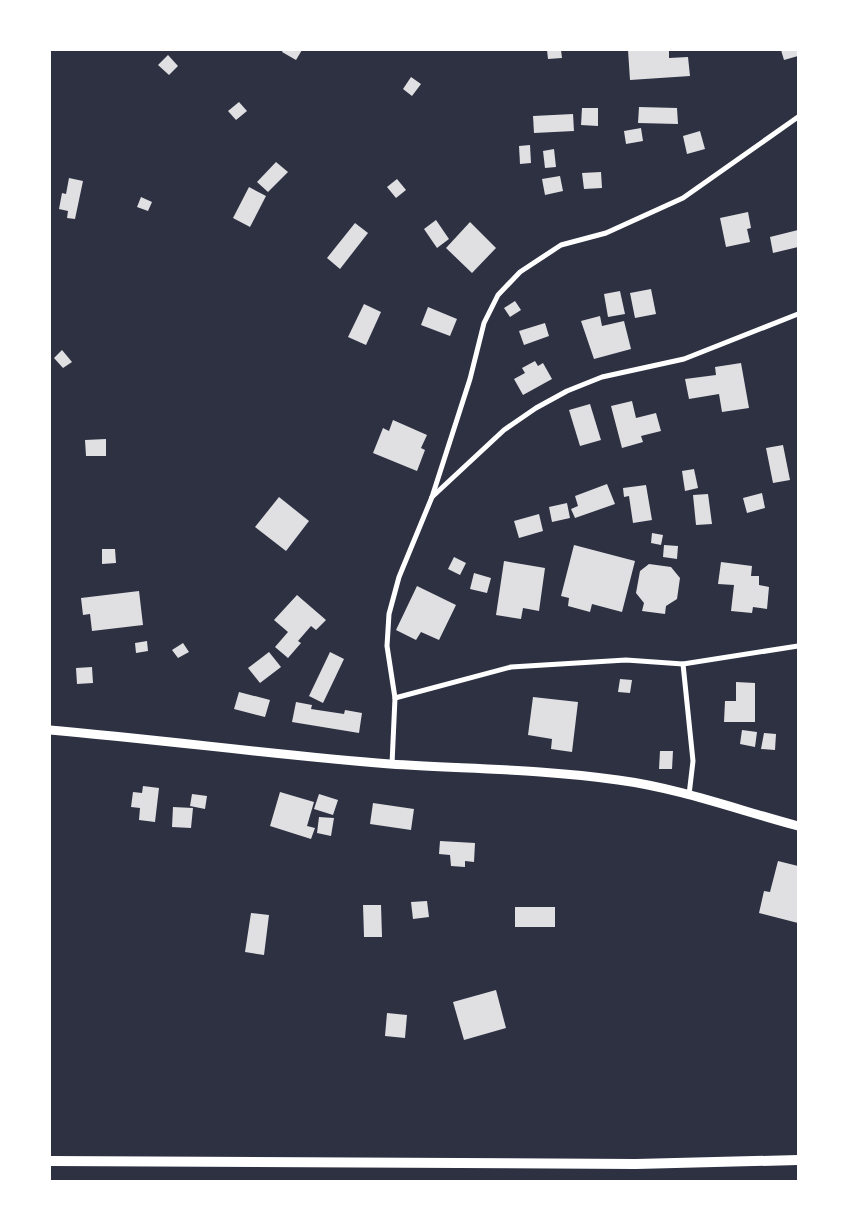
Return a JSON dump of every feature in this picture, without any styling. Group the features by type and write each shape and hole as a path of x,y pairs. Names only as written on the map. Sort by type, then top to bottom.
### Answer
{"main road":[{"path":"50,1161 636,1164 798,1160"}],"street":[{"path":"392,764 395,698 387,646 389,614 399,577 432,497 470,379 484,323 498,295 520,272 561,245 606,233 683,198 798,117"},
{"path":"432,497 504,430 536,408 567,391 602,377 684,359 798,314"},
{"path":"395,698 511,667 626,660 683,664 798,646"},
{"path":"683,664 693,760 689,795"},
{"path":"50,730 392,764 539,772 618,780 689,795 798,826"}],"building":[{"path":"283,50 302,50 296,60 282,52"},
{"path":"547,50 561,50 562,58 548,59"},
{"path":"628,50 669,50 669,58 688,57 690,76 630,80"},
{"path":"781,50 798,50 798,56 784,60"},
{"path":"168,55 178,66 169,75 158,65"},
{"path":"411,77 421,84 412,96 403,89"},
{"path":"239,102 247,111 236,120 228,111"},
{"path":"639,107 677,108 678,124 638,123"},
{"path":"582,108 598,108 598,126 581,125"},
{"path":"573,114 574,131 534,133 533,116"},
{"path":"641,128 643,141 626,144 624,131"},
{"path":"700,131 705,149 687,154 683,136"},
{"path":"530,145 531,163 520,164 519,146"},
{"path":"554,149 556,167 545,168 543,151"},
{"path":"276,162 288,172 268,192 257,182"},
{"path":"601,172 602,188 584,189 582,173"},
{"path":"560,176 563,191 545,195 542,179"},
{"path":"69,178 83,181 75,219 67,218 68,211 59,209 62,193 66,194"},
{"path":"397,179 406,190 396,198 387,187"},
{"path":"249,187 266,196 250,227 233,218"},
{"path":"141,197 152,202 148,211 137,207"},
{"path":"748,212 751,228 747,229 750,242 726,247 720,218"},
{"path":"436,220 449,239 437,248 424,229"},
{"path":"470,222 496,248 472,273 446,248"},
{"path":"355,223 368,233 340,269 327,258"},
{"path":"798,230 798,247 773,253 770,237"},
{"path":"651,289 656,314 635,318 630,293"},
{"path":"620,291 625,314 608,317 604,294"},
{"path":"515,301 521,310 510,317 504,308"},
{"path":"364,304 381,312 366,345 348,337"},
{"path":"428,307 457,319 450,336 421,325"},
{"path":"600,316 602,326 624,321 631,349 594,359 581,321"},
{"path":"545,323 549,336 524,345 519,331"},
{"path":"62,350 72,362 63,368 54,358"},
{"path":"535,361 538,366 543,363 552,379 523,395 514,379 525,373 522,368"},
{"path":"741,363 749,408 722,412 719,394 689,399 685,379 716,375 715,367"},
{"path":"632,401 636,418 656,413 661,431 641,436 643,442 622,448 611,406"},
{"path":"590,404 601,440 580,446 569,410"},
{"path":"393,420 427,435 421,448 425,450 417,471 373,453 383,428 389,431"},
{"path":"106,439 106,456 86,456 85,440"},
{"path":"783,445 790,480 773,483 766,448"},
{"path":"694,469 698,488 685,491 682,471"},
{"path":"607,484 615,504 575,518 571,509 578,506 575,496"},
{"path":"646,485 652,520 633,523 629,496 624,497 623,488"},
{"path":"762,493 765,508 747,513 743,498"},
{"path":"708,494 712,524 696,525 693,495"},
{"path":"279,497 309,521 286,551 255,527"},
{"path":"567,503 570,518 552,522 549,507"},
{"path":"539,514 543,531 519,538 514,521"},
{"path":"652,533 663,535 661,545 651,543"},
{"path":"574,545 635,561 622,612 592,604 590,612 568,606 569,598 561,596"},
{"path":"664,545 678,546 677,559 663,557"},
{"path":"102,549 115,549 116,563 102,564"},
{"path":"454,557 466,563 460,575 448,569"},
{"path":"504,561 545,568 539,611 523,608 521,619 496,615"},
{"path":"721,562 752,566 751,576 759,576 759,585 769,587 767,609 753,607 752,613 731,611 734,585 718,584"},
{"path":"649,564 671,567 680,578 677,599 666,606 665,614 642,611 644,603 636,593 640,571"},
{"path":"474,573 491,578 487,593 470,589"},
{"path":"417,586 456,605 439,640 421,632 416,640 396,630"},
{"path":"139,591 143,625 92,631 90,614 83,615 81,598"},
{"path":"297,595 326,620 316,630 311,626 298,641 301,643 288,658 275,647 288,632 274,620"},
{"path":"147,641 148,651 136,653 135,643"},
{"path":"183,643 189,652 178,658 172,650"},
{"path":"269,652 281,667 260,683 248,668"},
{"path":"330,652 344,659 323,703 309,696"},
{"path":"92,667 93,683 77,684 76,668"},
{"path":"620,679 632,680 630,693 618,692"},
{"path":"736,682 755,683 755,722 724,722 725,701 736,701"},
{"path":"239,692 270,700 265,717 234,709"},
{"path":"533,697 578,702 572,752 551,749 552,739 528,735"},
{"path":"296,702 312,705 311,709 344,714 345,710 362,713 359,733 292,722"},
{"path":"742,730 757,732 755,747 740,744"},
{"path":"764,733 776,734 775,750 761,749"},
{"path":"660,751 673,751 672,769 659,769"},
{"path":"143,786 159,788 155,822 139,820 140,808 131,807 133,792 142,793"},
{"path":"280,792 314,802 307,826 315,828 311,839 270,826"},
{"path":"192,794 207,796 205,809 190,806"},
{"path":"319,794 338,800 333,815 314,809"},
{"path":"373,803 414,809 411,830 370,824"},
{"path":"173,807 193,808 191,828 172,827"},
{"path":"319,817 334,818 331,836 317,833"},
{"path":"440,841 475,843 474,862 465,861 465,867 451,866 450,855 439,854"},
{"path":"778,861 798,866 798,923 759,913 764,891 770,892"},
{"path":"427,901 429,917 413,919 411,902"},
{"path":"363,905 381,905 382,937 364,937"},
{"path":"515,907 555,907 555,927 515,927"},
{"path":"251,913 269,915 264,955 245,952"},
{"path":"496,990 506,1028 464,1040 453,1002"},
{"path":"387,1013 407,1015 405,1038 385,1036"}]}
